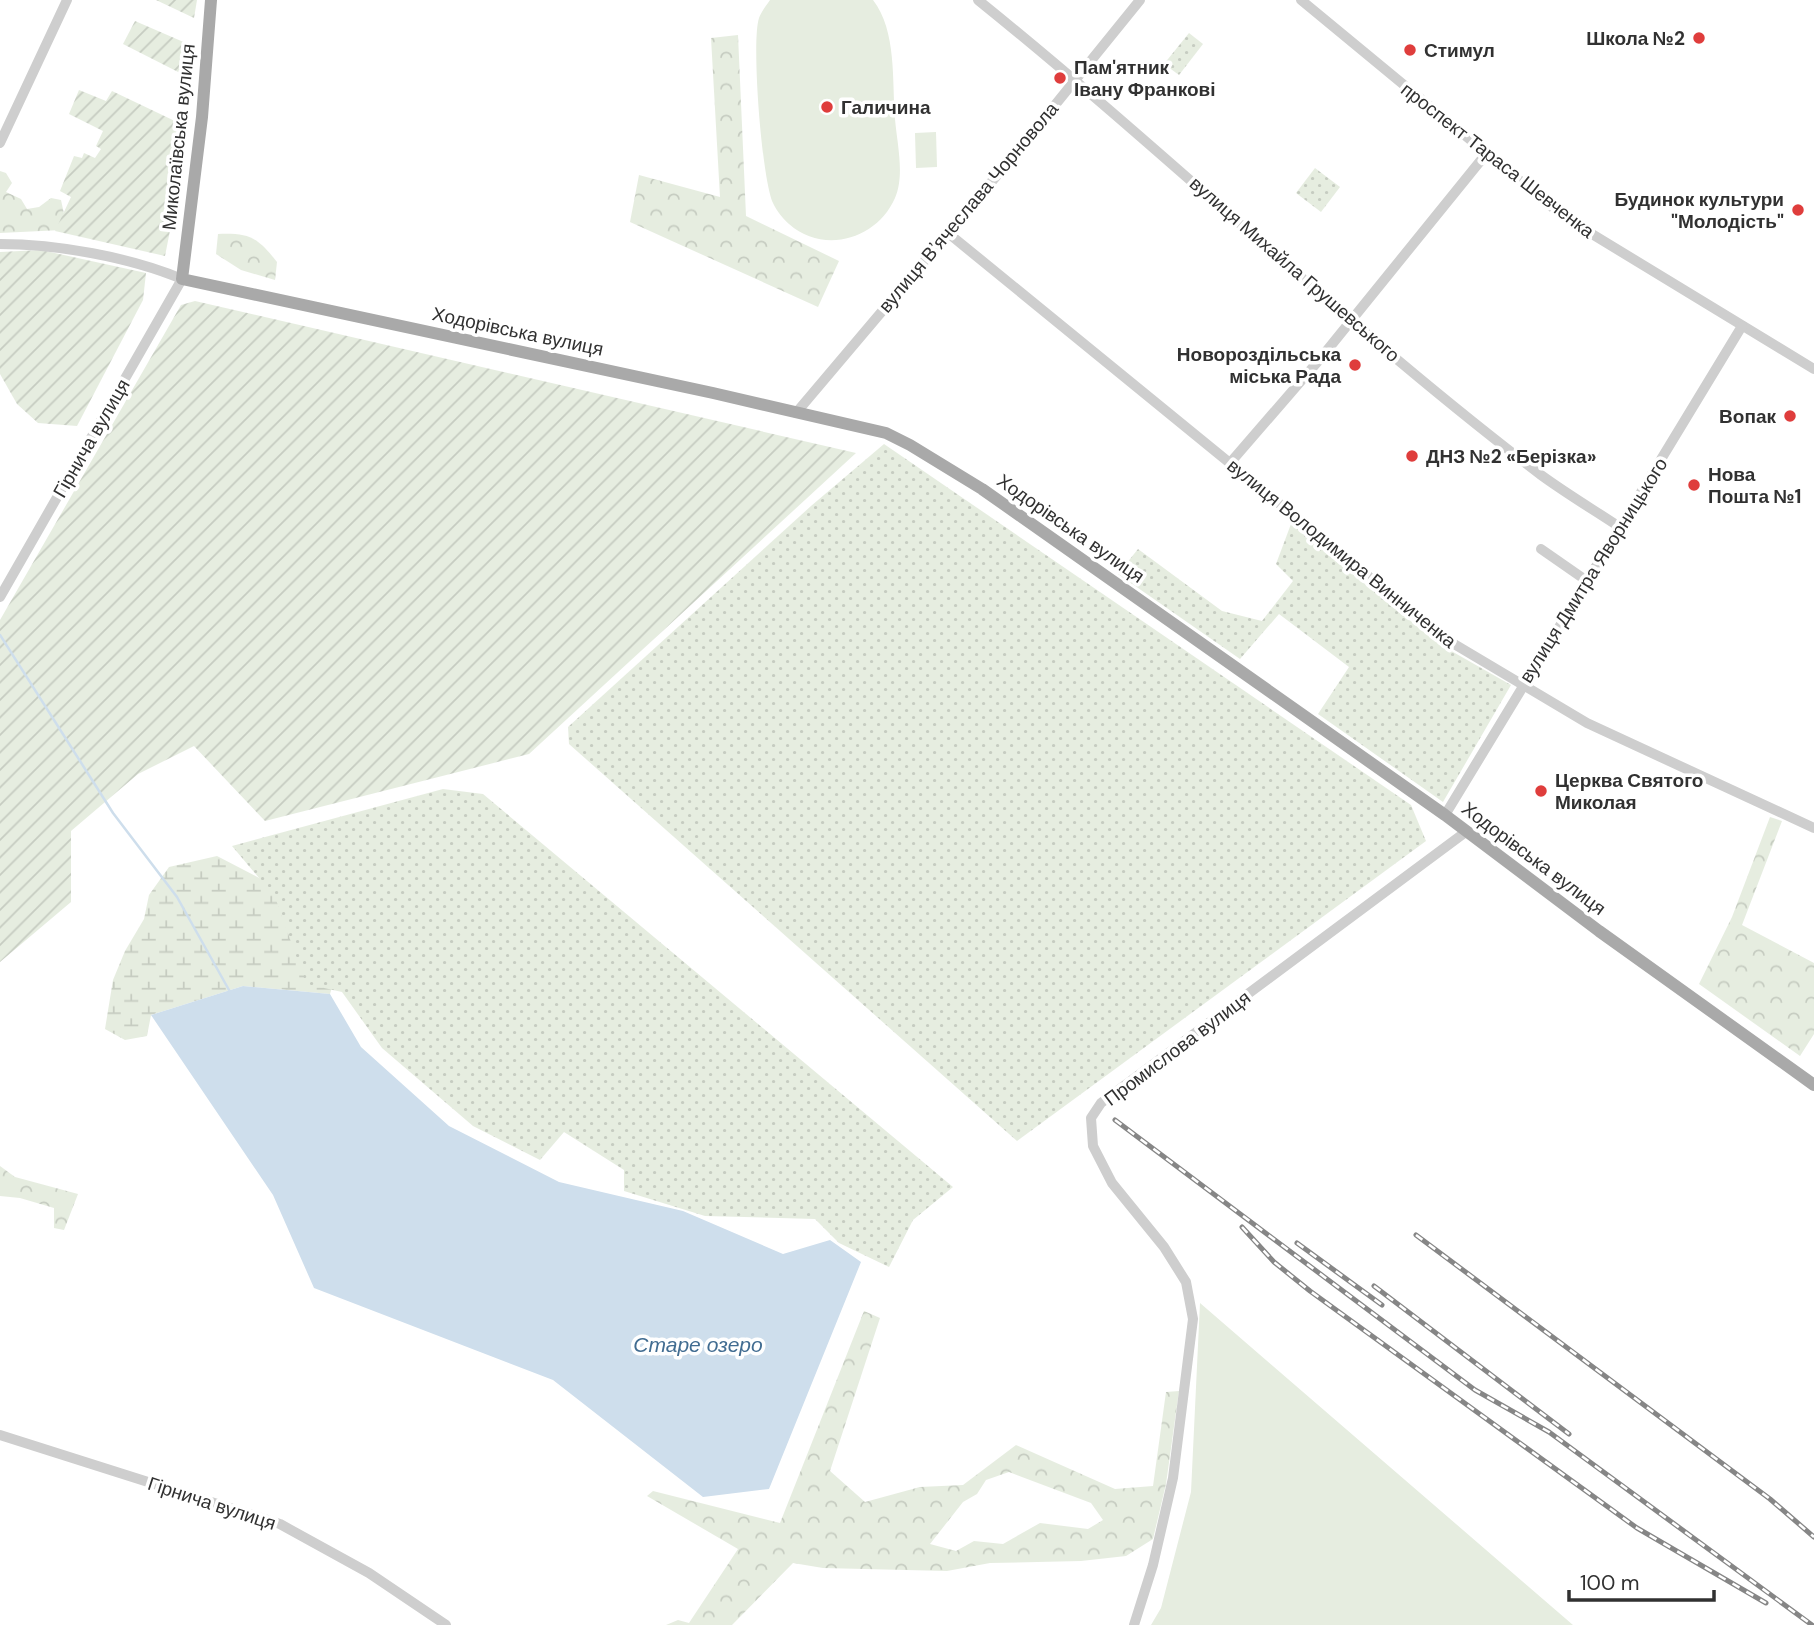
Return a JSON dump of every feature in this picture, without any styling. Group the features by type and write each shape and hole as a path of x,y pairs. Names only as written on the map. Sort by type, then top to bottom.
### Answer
{"main road":[{"name":"Миколаївська вулиця","path":"182,279 202,117 211,0"},
{"name":"Ходорівська вулиця","path":"182,279 886,433 910,444 982,489 1445,815 1599,931 1814,1086"}],"street":[{"path":"0,143 67,0"},
{"name":"вулиця Михайла Грушевського","path":"978,0 1076,79 1352,320 1540,474 1621,528"},
{"name":"вулиця Вʼячеслава Чорновола","path":"796,413 1140,0"},
{"name":"проспект Тараса Шевченка","path":"1301,0 1564,217 1814,369"},
{"path":"1230,463 1352,320 1486,154"},
{"name":"вулиця Володимира Винниченка","path":"948,233 1444,638 1599,729 1814,828"},
{"path":"0,244 68,251 159,269 182,279"},
{"name":"Гірнича вулиця","path":"0,597 182,279"},
{"name":"вулиця Дмитра Яворницького","path":"1445,815 1742,326"},
{"path":"1541,549 1587,580"},
{"name":"Промислова вулиця","path":"1134,1625 1153,1565 1173,1478 1193,1319 1186,1282 1164,1247 1112,1183 1093,1146 1091,1118 1101,1103 1467,831"},
{"name":"Гірнича вулиця","path":"0,1435 280,1524 369,1573 446,1625"}],"green space":[{"path":"156,0 197,0 194,18"},
{"name":"Галичина","path":"770,0 873,0 886,26 892,57 900,179 895,198 887,212 876,224 848,238 818,239 803,233 785,220 773,203 765,168 756,54 759,18"},
{"path":"135,21 195,47 186,76 123,44"},
{"path":"1189,33 1203,44 1179,75 1164,64"},
{"path":"738,35 746,216 839,261 818,307 630,222 639,175 720,197 711,38"},
{"path":"79,90 106,101 112,91 179,123 168,162 182,170 165,256 55,231 71,197 60,191 74,156 82,158 84,153 95,158 101,149 96,146 103,131 69,114"},
{"path":"936,132 937,167 916,168 915,133"},
{"path":"1315,168 1340,187 1321,212 1296,193"},
{"path":"0,171 6,173 12,183 6,192 21,199 27,209 39,207 51,198 61,200 66,223 62,230 0,233"},
{"path":"218,234 238,234 258,242 277,262 275,280 241,270 216,254"},
{"path":"41,250 146,273 143,300 77,426 38,423 17,404 0,374 0,252"},
{"path":"195,301 856,453 529,754 265,821 194,746 138,774 71,831 71,902 0,962 0,620 181,305"},
{"path":"884,444 1411,805 1426,841 1017,1141 569,744 568,727 811,506"},
{"path":"1291,524 1439,644 1511,685 1443,802 1318,714 1349,667 1279,614 1240,659 1118,574 1138,549 1222,611 1262,621 1293,581 1276,564"},
{"path":"443,789 483,794 953,1187 913,1220 889,1267 839,1243 815,1219 705,1216 624,1191 624,1170 564,1132 540,1160 473,1126 382,1048 342,992 306,984 275,897 232,846"},
{"path":"1770,817 1782,821 1742,925 1814,963 1814,1034 1800,1056 1699,984 1732,917"},
{"path":"217,856 284,891 332,987 330,994 243,986 151,1015 147,1036 125,1040 105,1029 113,980 125,951 144,919 149,895 169,867"},
{"path":"0,1166 15,1177 78,1194 64,1230 54,1228 54,1208 20,1198 0,1196"},
{"path":"1200,1303 1573,1625 1151,1625 1161,1608 1191,1492"},
{"path":"864,1311 880,1318 830,1471 865,1502 920,1487 963,1485 1016,1445 1115,1489 1153,1486 1166,1392 1179,1391 1166,1484 1153,1539 1126,1556 1081,1561 990,1563 947,1571 823,1568 793,1563 732,1625 666,1625 678,1620 689,1623 738,1549 647,1496 653,1491 780,1523","holes":["1009,1472 1091,1503 1103,1520 1088,1529 1040,1523 1003,1544 974,1541 956,1551 930,1544 963,1502 977,1494 986,1480"]}],"water":[{"name":"Старе озеро","path":"243,986 330,994 361,1047 449,1126 559,1182 683,1211 783,1254 830,1240 861,1262 769,1489 703,1497 553,1380 314,1288 273,1195 151,1015"}],"waterway":[{"path":"0,635 113,813 177,897 229,990"}],"railway":[{"path":"1115,1120 1475,1390 1549,1432 1812,1625"},
{"path":"1242,1227 1274,1262 1310,1291 1637,1528 1766,1603"},
{"path":"1416,1235 1770,1499 1814,1537"},
{"path":"1297,1243 1382,1305"},
{"path":"1374,1286 1569,1434"}],"place":[{"name":"Школа №2","path":"1699,38"},
{"name":"Стимул","path":"1410,50"},
{"name":"Пам'ятник Івану Франкові","path":"1060,78"},
{"name":"Галичина","path":"827,107"},
{"name":"Будинок культури \"Молодість\"","path":"1798,210"},
{"name":"Новороздільська міська Рада","path":"1355,365"},
{"name":"Вопак","path":"1790,416"},
{"name":"ДНЗ №2 «Берізка»","path":"1412,456"},
{"name":"Нова Пошта №1","path":"1694,485"},
{"name":"Церква Святого Миколая","path":"1541,791"}]}
